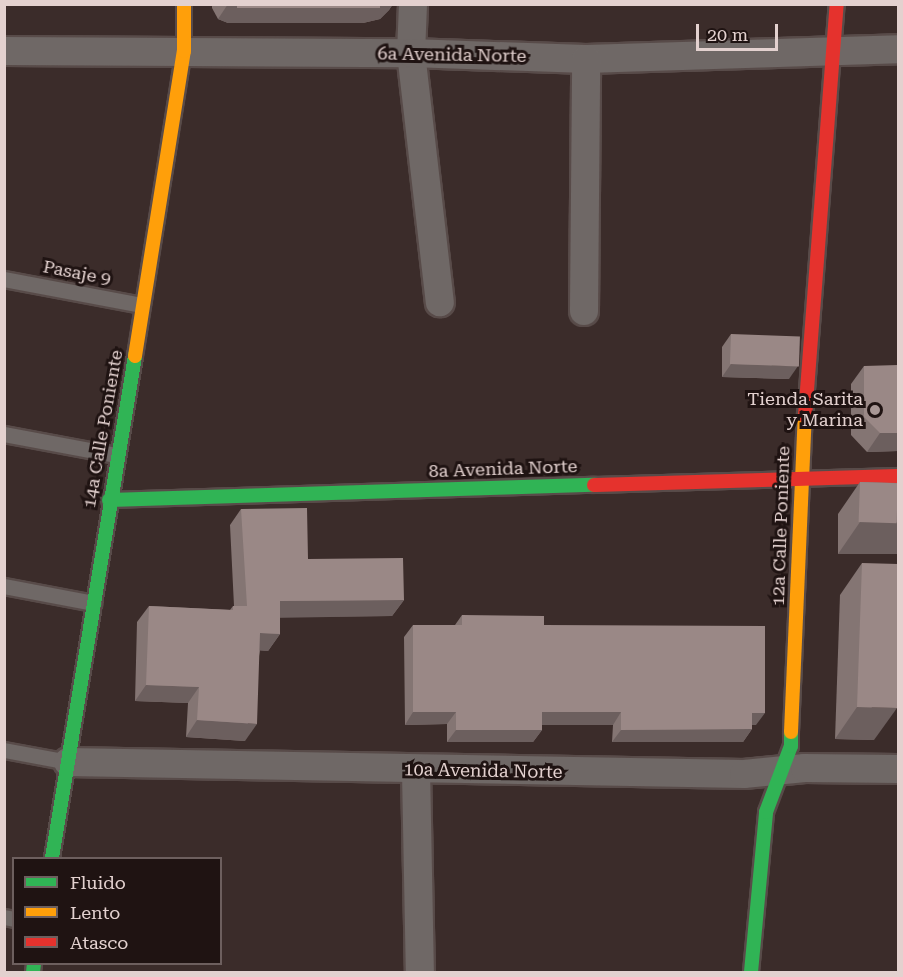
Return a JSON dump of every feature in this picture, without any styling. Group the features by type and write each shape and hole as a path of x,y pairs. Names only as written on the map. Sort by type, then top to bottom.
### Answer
{"street":[{"name":"14a Calle Poniente","path":"52,857 116,455 142,305 158,230 184,51 184,4"},
{"path":"413,4 411,53 440,303"},
{"name":"12a Calle Poniente","path":"751,972 766,812 791,746 800,477 836,52 837,4"},
{"name":"6a Avenida Norte","path":"4,51 411,53 586,59 898,50"},
{"path":"584,311 586,59"},
{"name":"8a Avenida Norte","path":"109,500 800,477 898,476"},
{"name":"10a Avenida Norte","path":"68,762 416,770 744,774 783,769 898,769"},
{"path":"416,770 420,972"}],"lane":[{"name":"Pasaje 9","path":"4,279 142,305"},
{"path":"4,434 116,455"},
{"path":"4,586 93,603"},
{"path":"4,750 68,762"}],"building":[{"path":"237,4 380,4 380,8 237,8"},
{"path":"731,334 800,336 799,366 730,364"},
{"path":"898,365 898,433 880,433 864,417 864,366"},
{"path":"860,482 898,483 897,523 859,522"},
{"path":"307,508 308,559 403,558 404,600 280,601 280,634 260,633 257,724 197,720 199,687 146,685 149,606 233,610 233,606 247,606 241,509"},
{"path":"862,563 898,564 897,708 857,707"},
{"path":"462,615 544,616 544,625 765,626 765,713 752,713 752,729 621,730 621,712 542,712 542,730 456,730 456,712 413,712 413,625 462,625"}],"traffic: fast":[{"path":"52,857 135,356"},
{"path":"109,500 594,485"},
{"path":"751,972 766,812 791,746 791,732"},
{"path":"33,972 34,965"}],"traffic: slow":[{"path":"135,356 184,51 184,4"},
{"path":"791,732 805,416"}],"traffic: jam":[{"path":"805,416 837,4"},
{"path":"594,485 898,476"}],"place":[{"name":"Tienda Sarita y Marina","path":"875,410"}]}
